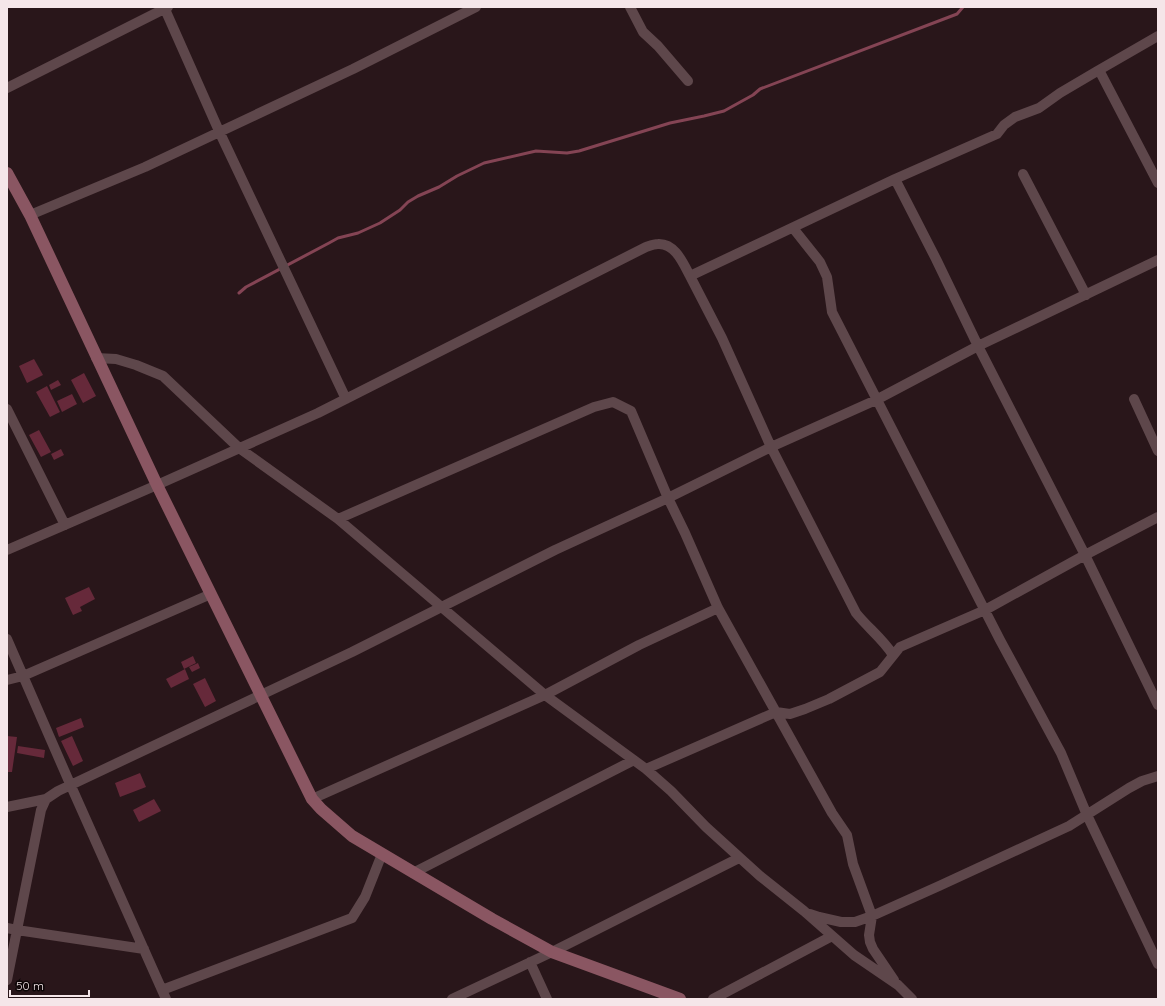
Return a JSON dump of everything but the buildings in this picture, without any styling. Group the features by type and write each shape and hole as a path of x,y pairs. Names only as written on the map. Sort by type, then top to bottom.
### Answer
{"main road":[{"path":"7,173 30,215 157,485 312,799 321,809 352,836 413,874 552,952 646,985 680,999"}],"street":[{"path":"30,215 145,167 353,69 476,7"},
{"path":"630,7 643,32 658,46 688,81"},
{"path":"7,88 166,8 219,131 346,399"},
{"path":"690,276 895,179 996,134 1004,125 1015,117 1039,108 1060,93 1158,36"},
{"path":"1099,70 1158,183"},
{"path":"1023,174 1086,295"},
{"path":"895,179 978,346 1085,555 1158,705"},
{"path":"793,228 820,262 827,277 832,312 985,610 1061,753 1087,815 1158,964"},
{"path":"7,550 157,485 346,399 646,247 658,244 667,246 680,257 722,338 771,447 856,613 867,627 886,645 893,655"},
{"path":"7,807 46,799 58,791 352,652 555,550 668,498 771,447 876,400 978,346 1158,260"},
{"path":"96,358 116,359 163,376 239,448 338,519 545,695 646,769 671,791 739,858 804,911 854,955 898,985"},
{"path":"1134,399 1158,451"},
{"path":"338,519 594,407 613,402 631,411 668,498 718,608 832,813 847,835 853,864 872,916 869,935 873,949 898,985 912,999"},
{"path":"7,409 64,525"},
{"path":"646,769 776,712 790,714 829,699 880,672 900,647 985,610 1085,555 1158,518"},
{"path":"7,680 22,676 211,594"},
{"path":"312,799 545,695 639,645 718,608"},
{"path":"7,639 22,676 164,995 352,918 365,897 382,854"},
{"path":"413,874 634,760"},
{"path":"804,911 819,917 841,922 855,922 872,916 1062,829 1129,788 1142,781 1158,776"},
{"path":"7,980 12,929 41,810 46,799"},
{"path":"452,999 552,952 739,858"},
{"path":"12,929 144,949"},
{"path":"713,999 832,936"},
{"path":"530,962 547,999"}],"waterway":[{"path":"239,293 246,287 338,238 358,233 380,223 418,196 439,187 457,176 484,163 536,151 567,153 579,151 670,123 724,111 753,95 760,89 957,14 963,7"}]}
